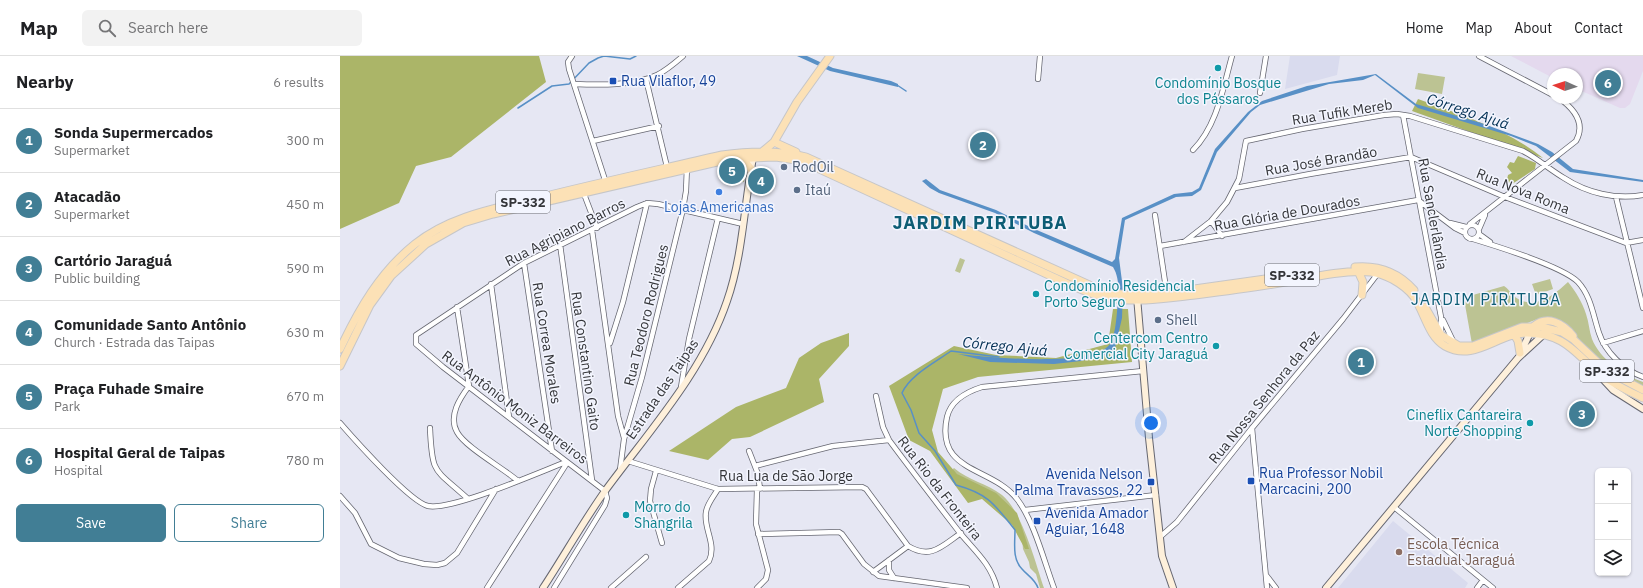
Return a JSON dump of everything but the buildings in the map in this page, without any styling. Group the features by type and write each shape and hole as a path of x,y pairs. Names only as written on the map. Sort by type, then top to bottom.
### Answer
{"main road":[{"path":"754,158 774,142 797,102 828,59"},
{"path":"774,142 806,157"},
{"name":"SP-332","path":"340,366 375,297 400,266 426,244 463,223 493,214 584,194 606,185 629,183 728,154 764,151 792,153 806,157 962,226 1075,281 1116,297"},
{"name":"SP-332","path":"340,349 363,304 375,286 401,256 426,236 456,220 480,212 606,185 667,168 742,158 776,157 802,161 1066,283 1100,296 1137,297 1213,293 1358,271 1391,272 1410,286 1420,298 1441,335 1454,344 1473,346 1516,328 1532,330 1560,339 1614,384 1643,398"},
{"path":"742,158 751,168"},
{"path":"629,183 639,177 665,170 667,168"},
{"name":"SP-332","path":"1167,296 1353,267 1368,266 1380,271 1408,291 1419,305 1434,335 1444,345 1453,350 1466,352 1477,350 1514,334 1532,330 1542,321 1554,322 1566,328 1577,343 1607,371 1643,390"},
{"path":"1358,271 1363,282 1362,295"},
{"path":"1514,334 1518,341 1519,356"}],"street":[{"path":"572,56 568,62 569,70 606,185"},
{"path":"573,83 606,85 646,78 665,70 683,56"},
{"path":"1038,79 1040,56"},
{"path":"1193,150 1207,131 1220,99 1232,56"},
{"path":"1260,93 1266,56"},
{"path":"1479,56 1547,92"},
{"path":"646,78 659,126 667,168"},
{"path":"1465,233 1468,226 1485,215 1505,196 1576,141 1580,127 1576,115 1564,104"},
{"name":"Rua Tufik Mereb","path":"1235,188 1243,162 1246,142 1249,140 1384,115 1403,115 1522,151 1547,163 1570,182 1616,197 1643,195"},
{"name":"Rua Sanclerlândia","path":"1403,115 1441,317 1441,335"},
{"path":"593,141 659,126"},
{"name":"Rua José Brandão","path":"1235,188 1411,157"},
{"name":"Rua Nova Roma","path":"1411,157 1505,196 1626,243"},
{"name":"Estrada das Taipas","path":"543,588 605,491 681,387 704,351 725,307 736,265 751,168 754,158"},
{"name":"Rua Teodoro Rodrigues","path":"620,472 624,439 642,376 683,209 686,191 687,166"},
{"path":"1184,242 1211,221 1227,202 1235,188"},
{"path":"584,194 597,228"},
{"path":"1616,197 1626,243 1640,287 1643,308"},
{"path":"1418,200 1465,233 1468,238 1493,245 1559,270 1577,281 1591,304 1603,343 1620,363 1643,377"},
{"name":"Rua Glória de Dourados","path":"1160,246 1418,200"},
{"path":"610,345 623,302 647,203"},
{"name":"Rua Agripiano Barros","path":"415,338 423,329 524,263 560,244 597,228 628,211 647,203 683,209 743,224"},
{"path":"1473,239 1479,232 1485,215"},
{"path":"1155,216 1167,296"},
{"path":"681,387 695,312 718,218"},
{"path":"1211,221 1222,236"},
{"path":"1447,221 1468,226 1476,226 1479,232 1493,245"},
{"path":"592,230 610,345 618,416 624,439"},
{"path":"1626,243 1643,240"},
{"name":"Rua Constantino Gaito","path":"560,244 592,480"},
{"name":"Rua Correa Morales","path":"524,263 552,451"},
{"name":"Rua Nossa Senhora da Paz","path":"1160,537 1177,522 1380,271"},
{"path":"491,284 509,417"},
{"path":"1137,297 1149,438 1160,537 1165,569 1173,588"},
{"path":"457,307 469,386 458,403 454,422 456,431 470,445 518,481"},
{"name":"Rua Sanclerlândia","path":"1441,317 1454,344"},
{"path":"1519,356 1532,330"},
{"path":"1603,343 1643,331"},
{"path":"1326,588 1519,356 1544,334"},
{"name":"Rua Antônio Moniz Barreiros","path":"415,338 418,346 605,491"},
{"path":"1596,370 1613,390 1643,409"},
{"path":"1054,588 1025,510 1006,488 961,464 949,450 946,441 945,429 948,415 957,401 972,390 982,387 1143,371"},
{"name":"Rua Rio da Fronteira","path":"876,396 883,427 889,440 960,533 989,566 994,575 997,588"},
{"path":"340,423 403,489 418,501 428,506 451,504 496,489 567,462"},
{"path":"430,428 431,455 435,467 444,479 467,498"},
{"path":"1252,428 1267,588"},
{"path":"755,466 833,446 889,440"},
{"path":"749,451 755,466 759,489 755,516 758,534 768,570 766,579 757,588"},
{"name":"Rua Lua de São Jorge","path":"628,461 656,471 718,489 862,487 866,489 908,546"},
{"path":"487,588 567,462"},
{"path":"656,471 651,489 650,501 662,543"},
{"path":"340,496 355,513 371,544 399,558 424,564 437,565 445,563 457,553 496,489"},
{"path":"678,588 710,561 713,550 705,512 718,489"},
{"path":"554,588 605,505 607,498 605,491"},
{"path":"1025,510 1156,495"},
{"path":"1394,507 1493,588"},
{"path":"758,534 839,532 858,556 873,572 879,576 967,588"},
{"path":"873,572 908,546 918,551 933,552 960,533"},
{"path":"611,588 646,557"},
{"path":"889,560 889,570 894,578"},
{"path":"1266,574 1276,588"},
{"path":"1478,588 1484,580"}],"shaded area":[{"path":"1290,56 1340,56 1337,75 1285,89"},
{"path":"1511,56 1643,56 1643,71 1630,104 1625,108 1620,108 1583,92 1583,68 1547,68 1547,75"},
{"name":"Escola Técnica Estadual Jaraguá","path":"1393,521 1468,583 1465,588 1338,588"}],"green space":[{"path":"340,56 539,56 546,82 451,157 416,166 399,203 340,229"},
{"path":"1418,73 1445,77 1442,94 1415,89"},
{"path":"1418,99 1467,117 1499,131 1529,148 1543,158 1412,111"},
{"path":"1518,156 1536,163 1535,169 1509,186 1506,185 1508,175 1512,173 1507,167 1510,162 1514,163"},
{"path":"746,164 744,182 718,177 718,168"},
{"path":"960,258 965,260 960,273 955,271"},
{"path":"1550,279 1553,289 1536,295 1532,284"},
{"path":"1568,282 1583,305 1592,339 1606,360 1620,371 1643,382 1643,387 1606,368 1569,329 1553,319 1543,317 1472,344 1464,299 1466,297 1504,286 1515,297 1522,301 1537,302 1544,300 1557,292"},
{"path":"1113,309 1128,309 1132,362 978,377 943,389 932,430 938,452 957,474 996,493 1017,513 1029,549 1025,549 1012,525 982,499 968,503 930,451 909,440 889,386 954,346 996,355 1056,358 1108,344"},
{"path":"849,333 849,346 819,379 824,402 750,437 732,439 708,460 669,451 736,407 786,388 799,358 821,343"},
{"path":"954,468 965,476 996,491 1009,503 1016,513 1028,538 1044,588 1040,588 1036,574 1030,568 1023,549 1021,528 952,470"}],"water":[{"path":"797,56 807,56 833,68 891,81 898,84 898,87 830,71"},
{"path":"1376,74 1416,104 1481,123 1538,144 1552,152 1573,169 1643,180 1643,182 1570,172 1536,146 1511,136 1418,108 1375,75 1363,80 1329,84 1260,105 1251,112 1217,152 1201,190 1192,196 1176,197 1125,220 1119,258 1123,289 1122,318 1115,348 1108,354 1081,361 1054,364 990,362 958,354 991,357 1062,359 1083,356 1100,351 1110,344 1114,333 1118,295 1116,272 1113,267 1034,233 995,213 939,193 922,181 926,179 940,190 996,210 1032,228 1112,262 1115,259 1122,218 1174,194 1192,192 1199,188 1215,149 1248,112 1262,101 1307,86"}],"waterway":[{"path":"518,108 552,86 569,84 589,63 598,58 604,56 630,59 636,56"},
{"path":"897,85 906,91"},
{"name":"Córrego Ajuá","path":"999,357 951,351 931,364 911,380 902,393 911,410 919,433 935,451 956,485 967,488 984,497 996,507 1015,530 1015,556 1019,565 1035,582 1038,588"}],"place":[{"name":"Condomínio Bosque dos Pássaros","path":"1218,68"},
{"name":"Rua Vilaflor, 49","path":"613,81"},
{"name":"Hospital Geral de Taipas","path":"1608,83"},
{"name":"Atacadão","path":"983,145"},
{"name":"RodOil","path":"784,167"},
{"name":"Praça Fuhade Smaire","path":"732,171"},
{"name":"Comunidade Santo Antônio","path":"761,181"},
{"name":"Itaú","path":"797,190"},
{"name":"Lojas Americanas","path":"719,192"},
{"name":"Condomínio Residencial Porto Seguro","path":"1036,294"},
{"name":"Shell","path":"1158,320"},
{"name":"Centercom Centro Comercial City Jaraguá","path":"1216,346"},
{"name":"Sonda Supermercados","path":"1361,362"},
{"name":"Cartório Jaraguá","path":"1582,414"},
{"name":"Cineflix Cantareira Norte Shopping","path":"1530,423"},
{"name":"Rua Professor Nobil Marcacini, 200","path":"1251,481"},
{"name":"Avenida Nelson Palma Travassos, 22","path":"1151,482"},
{"name":"Morro do Shangrila","path":"626,515"},
{"name":"Avenida Amador Aguiar, 1648","path":"1037,521"},
{"name":"Escola Técnica Estadual Jaraguá","path":"1399,552"}],"district":[{"name":"JARDIM PIRITUBA","path":"980,222"},
{"name":"JARDIM PIRITUBA","path":"1486,299"}]}
